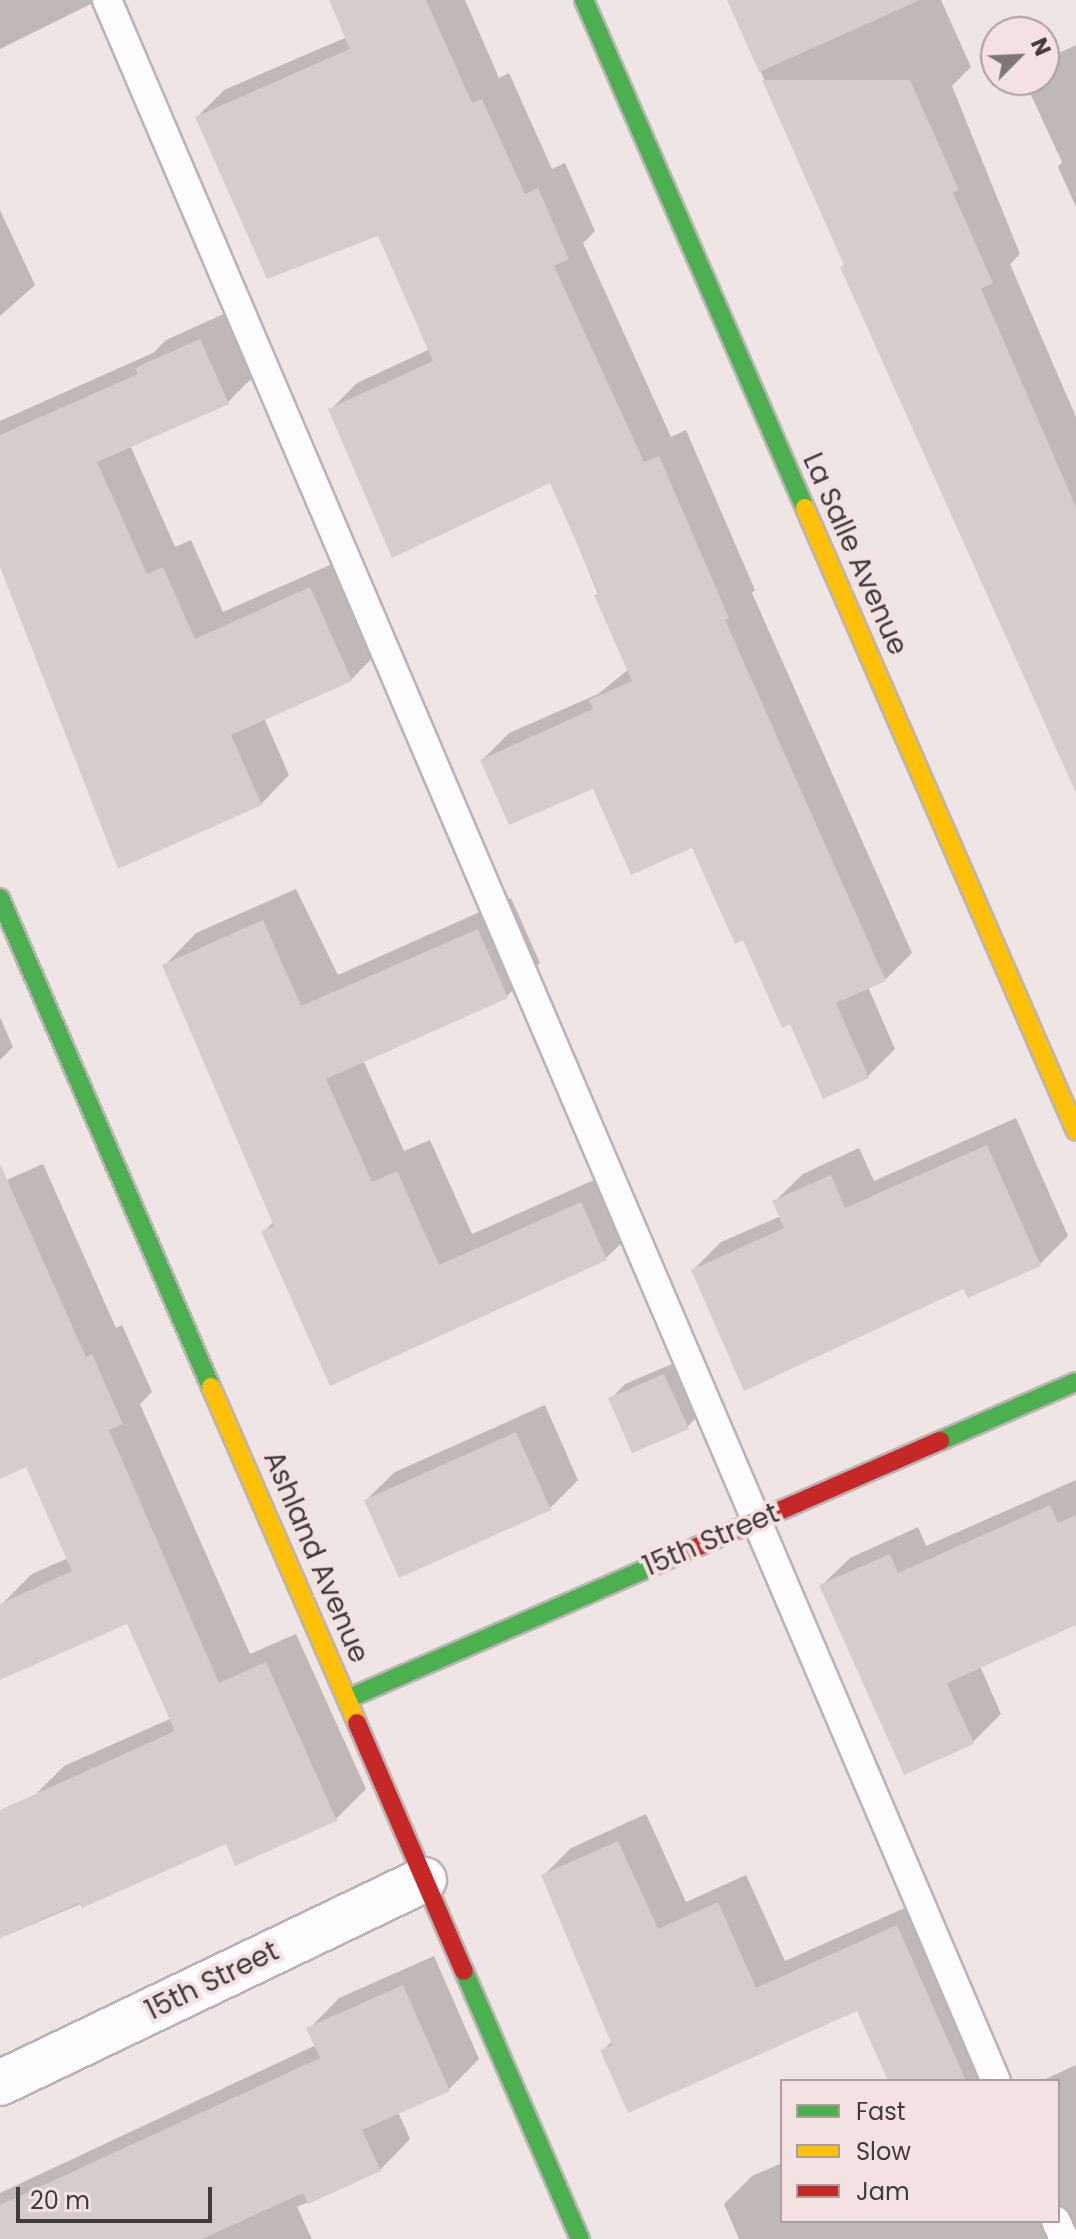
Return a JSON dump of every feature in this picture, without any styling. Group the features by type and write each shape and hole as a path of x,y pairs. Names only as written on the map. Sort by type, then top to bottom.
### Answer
{"street":[{"name":"La Salle Avenue","path":"584,0 1076,1131"},
{"name":"Ashland Avenue","path":"0,898 580,2239"},
{"name":"15th Street","path":"347,1699 1076,1382"},
{"name":"15th Street","path":"0,2083 424,1880"}],"lane":[{"path":"107,0 995,2079"}],"building":[{"path":"329,0 426,0 472,103 482,99 525,194 538,188 569,259 554,266 644,462 659,456 729,618 725,620 886,981 836,1003 869,1078 823,1099 790,1024 782,1028 743,940 735,944 692,848 631,875 593,789 509,825 480,760 593,709 589,700 632,681 594,595 599,593 550,483 392,558 328,409 433,361 378,236 267,279 195,117 350,49"},
{"path":"727,0 920,0 759,72"},
{"path":"762,80 910,80 959,190 953,193 993,283 981,289 1076,507 1076,793 840,267 844,265"},
{"path":"200,339 229,404 97,462 147,574 163,567 195,639 310,587 352,681 231,735 262,805 118,869 0,567 0,435 138,374 135,368"},
{"path":"263,920 301,1006 478,929 508,998 326,1079 372,1182 397,1171 439,1265 581,1202 607,1260 330,1386 261,1231 274,1226 162,965"},
{"path":"987,1145 1041,1266 968,1298 963,1289 744,1391 691,1270 784,1228 772,1201 831,1175 845,1208"},
{"path":"0,1164 86,1357 92,1354 123,1424 109,1430 219,1683 266,1662 337,1821 235,1866 226,1844 82,1908 79,1903 0,1938 0,1810 175,1731 127,1624 0,1680 0,1604 72,1571 26,1467 0,1479"},
{"path":"664,1374 689,1429 632,1453 608,1398"},
{"path":"516,1432 551,1510 399,1578 364,1500"},
{"path":"1050,1505 1058,1523 1076,1515 1076,1625 947,1683 974,1744 904,1775 819,1585 890,1554 898,1573"},
{"path":"618,1841 658,1929 718,1902 756,1988 897,1925 965,2079 887,2079 857,2011 628,2113 600,2050 612,2045 541,1875"},
{"path":"403,1985 450,2091 362,2130 381,2171 308,2204 303,2193 202,2239 0,2239 0,2205 320,2058 306,2028"}],"traffic: fast":[{"path":"584,0 805,508"},
{"path":"0,898 211,1387"},
{"path":"940,1441 1076,1382"},
{"path":"347,1699 681,1554"},
{"path":"464,1971 580,2239"}],"traffic: slow":[{"path":"805,508 1076,1131"},
{"path":"211,1387 357,1723"}],"traffic: jam":[{"path":"681,1554 940,1441"},
{"path":"357,1723 464,1971"}]}
